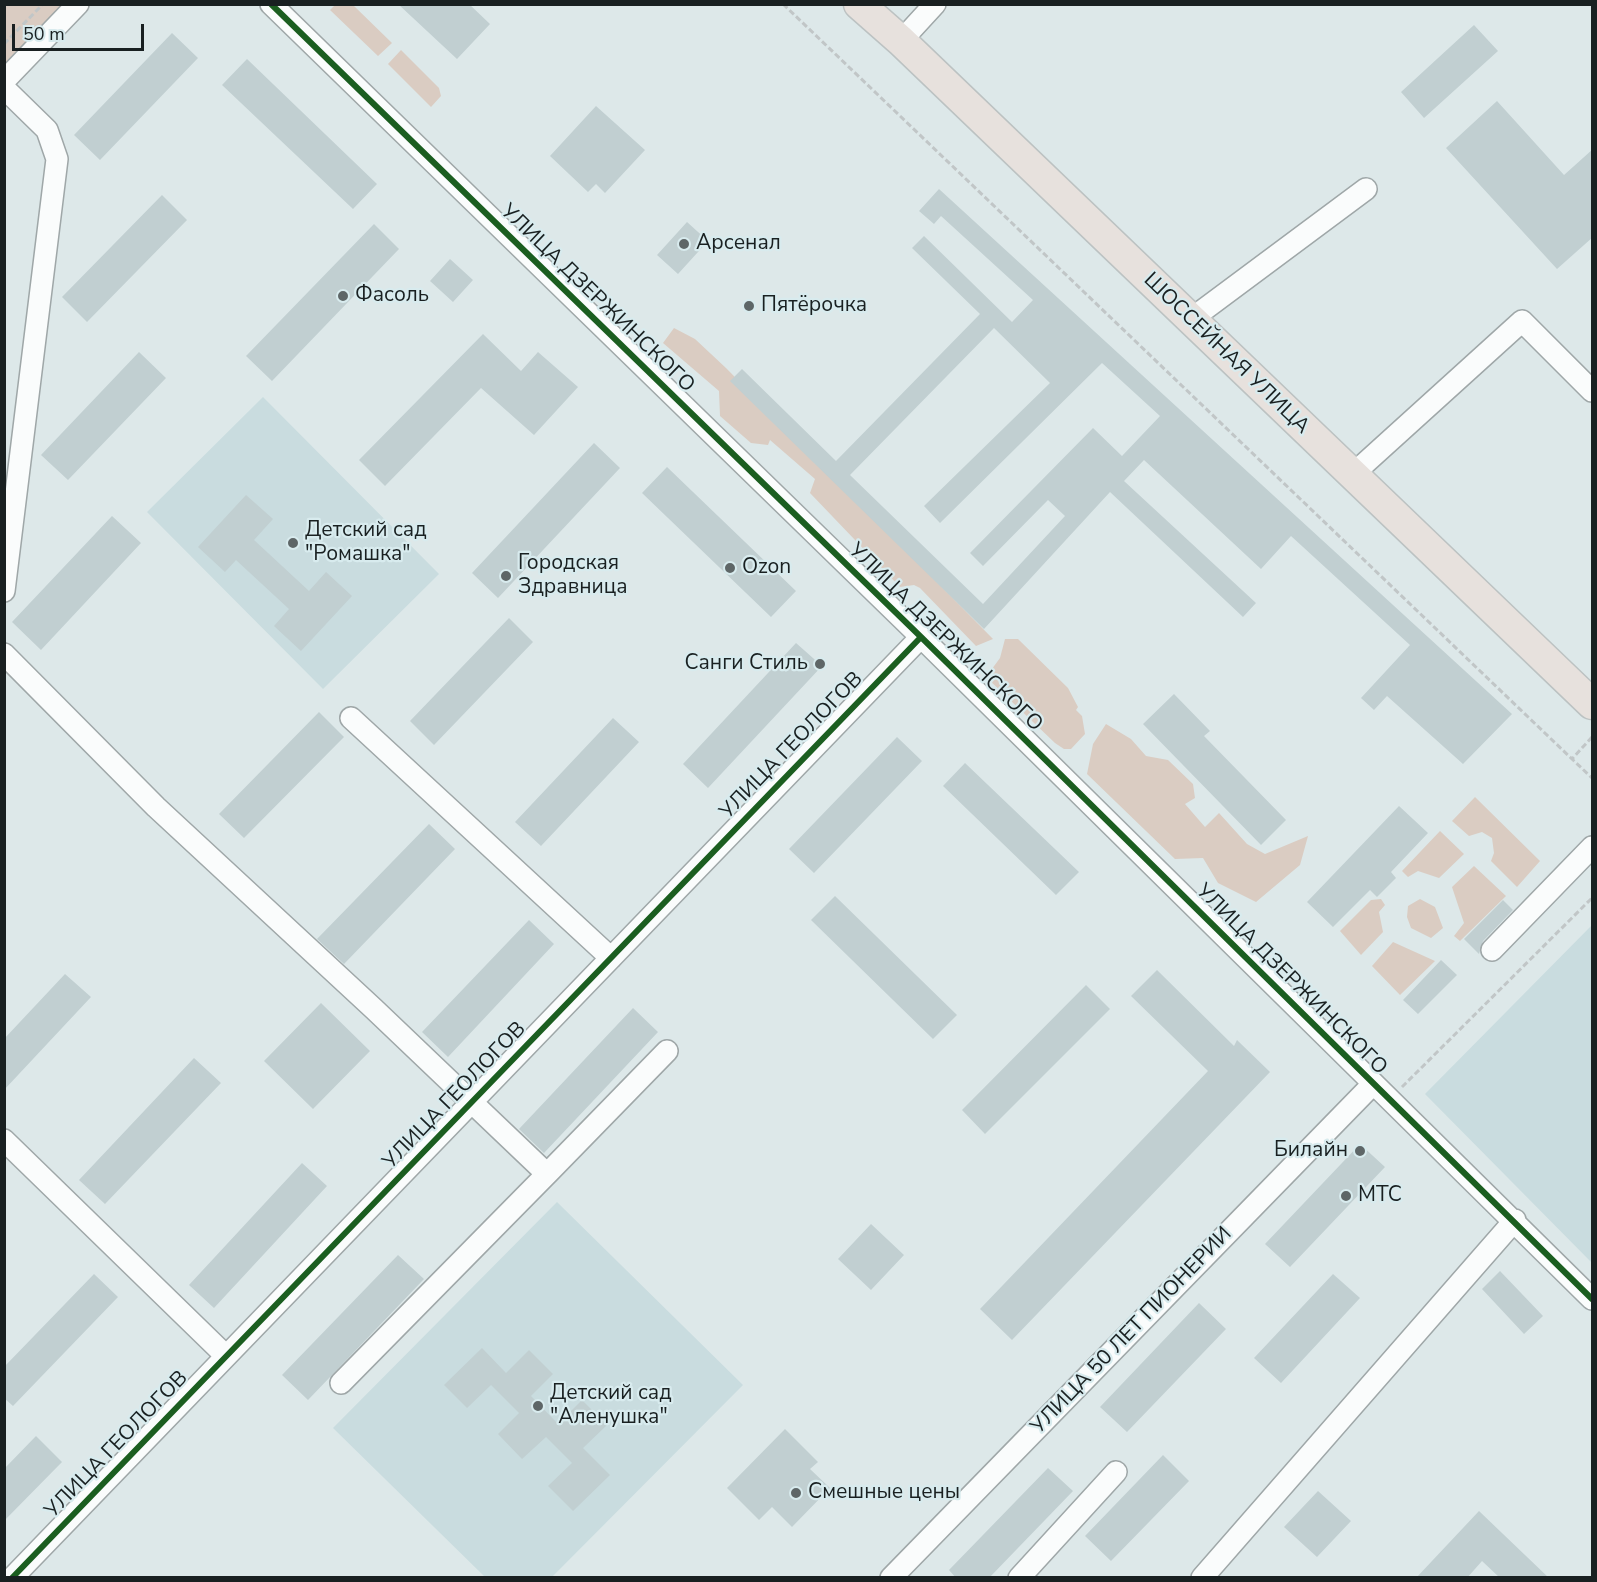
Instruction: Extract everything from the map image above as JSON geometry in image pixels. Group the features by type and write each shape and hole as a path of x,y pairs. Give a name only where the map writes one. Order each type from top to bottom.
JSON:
{"highway":[{"name":"ШОССЕЙНАЯ УЛИЦА","path":"859,4 901,41 1593,704"}],"street":[{"path":"4,81 78,4"},
{"name":"УЛИЦА ДЗЕРЖИНСКОГО","path":"271,4 921,637 1372,1084 1515,1220 1593,1299"},
{"path":"901,41 935,4"},
{"path":"4,88 47,130 57,159 4,591"},
{"path":"1190,320 1366,189"},
{"path":"1352,475 1522,321 1593,391"},
{"name":"УЛИЦА ГЕОЛОГОВ","path":"12,1578 921,637"},
{"path":"4,654 156,807 547,1174"},
{"path":"351,718 611,958"},
{"path":"1492,950 1593,847"},
{"path":"341,1383 667,1051"},
{"name":"УЛИЦА 50 ЛЕТ ПИОНЕРИИ","path":"891,1578 1372,1084"},
{"path":"4,1140 226,1356"},
{"path":"1202,1578 1515,1220"},
{"path":"1019,1578 1116,1472"}],"path":[{"path":"4,44 43,4"},
{"path":"783,4 1593,778"},
{"path":"1572,759 1593,737"},
{"path":"1389,1100 1593,897"}],"shaded area":[{"path":"5,5 64,5 5,66"},
{"path":"335,5 353,5 392,43 378,56 330,10"},
{"path":"401,50 439,88 441,96 431,107 388,64"},
{"path":"674,328 695,339 726,368 993,639 976,646 920,588 914,585 900,587 810,493 815,479 770,440 768,445 751,443 720,416 719,391 663,343"},
{"name":"Детский сад \"Ромашка\"","path":"263,397 439,574 323,689 147,512"},
{"path":"1005,639 1018,639 1068,688 1078,707 1076,710 1082,716 1085,734 1071,749 1064,749 1055,743 986,677 1000,658"},
{"path":"1106,724 1131,739 1146,756 1168,760 1193,784 1195,798 1185,804 1205,827 1219,813 1247,844 1265,854 1308,836 1300,865 1256,902 1218,883 1203,858 1175,859 1087,774 1093,744"},
{"path":"1475,797 1540,861 1517,887 1491,861 1494,853 1492,838 1482,832 1469,836 1452,821"},
{"path":"1440,831 1464,854 1439,878 1418,871 1408,877 1402,871"},
{"path":"1474,866 1506,896 1460,941 1454,936 1464,923 1452,887"},
{"path":"1381,899 1385,905 1379,912 1383,932 1361,955 1340,931 1371,900"},
{"path":"1420,899 1435,907 1443,928 1431,938 1411,928 1407,917 1408,906"},
{"path":"1592,925 1592,1263 1425,1094"},
{"path":"1393,942 1435,961 1400,995 1372,966"},
{"name":"Детский сад \"Аленушка\"","path":"557,1202 743,1385 552,1577 485,1577 333,1428"}],"building":[{"path":"398,4 469,4 490,24 457,59"},
{"path":"1474,25 1498,51 1424,118 1401,92"},
{"path":"172,33 198,58 100,160 74,135"},
{"path":"247,59 377,184 353,209 222,85"},
{"path":"1497,101 1564,175 1593,149 1593,237 1557,269 1446,148"},
{"path":"596,106 645,150 605,193 596,184 588,192 550,156"},
{"path":"939,189 1512,714 1463,764 1387,696 1374,710 1361,698 1410,645 1291,536 1261,569 1144,460 1124,481 1256,603 1243,617 1110,492 984,629 730,381 742,369 836,461 980,314 912,248 924,236 1012,322 1033,300 941,216 934,224 919,211","holes":["994,328 1050,383 924,506 940,523 1102,363 1160,416 1122,456 1093,428 970,553 983,566 1048,500 1065,516 983,604 850,475"]},
{"path":"162,195 187,220 87,322 62,297"},
{"path":"687,222 708,241 678,274 657,255"},
{"path":"374,224 399,249 272,381 246,356"},
{"path":"450,259 473,280 453,302 430,281"},
{"path":"483,334 521,371 538,352 578,387 534,435 481,388 385,486 359,460"},
{"path":"139,352 166,378 68,480 41,455"},
{"path":"594,443 620,468 498,598 472,573"},
{"path":"667,467 796,591 771,617 642,493"},
{"path":"246,495 273,519 254,540 309,591 326,572 352,596 301,651 274,626 289,609 236,560 225,572 198,547"},
{"path":"112,516 141,543 41,650 12,622"},
{"path":"509,618 533,642 434,745 410,721"},
{"path":"796,643 822,666 708,788 683,764"},
{"path":"1174,694 1210,731 1204,736 1286,820 1261,845 1143,724"},
{"path":"319,712 344,737 244,838 219,814"},
{"path":"613,718 639,742 541,846 515,822"},
{"path":"897,737 922,761 814,873 789,849"},
{"path":"965,763 1079,872 1056,895 943,786"},
{"path":"1399,806 1428,833 1391,872 1396,878 1377,897 1370,890 1333,927 1307,902"},
{"path":"429,824 455,849 344,964 317,939"},
{"path":"835,896 957,1015 933,1039 811,920"},
{"path":"1503,900 1513,910 1483,941 1479,954 1464,939"},
{"path":"529,920 554,944 448,1057 422,1032"},
{"path":"1441,960 1457,975 1418,1014 1403,1000"},
{"path":"1157,970 1234,1046 1237,1040 1270,1072 1012,1340 980,1309 1208,1071 1131,996"},
{"path":"65,974 91,997 4,1090 4,1039"},
{"path":"1086,985 1110,1009 985,1134 962,1110"},
{"path":"321,1003 370,1051 313,1109 264,1061"},
{"path":"633,1008 658,1032 544,1153 519,1129"},
{"path":"194,1058 221,1083 105,1204 79,1180"},
{"path":"1360,1144 1385,1167 1290,1267 1265,1244"},
{"path":"302,1163 327,1186 214,1308 189,1285"},
{"path":"871,1224 904,1255 871,1290 838,1259"},
{"path":"398,1255 424,1279 308,1400 282,1375"},
{"path":"1500,1271 1543,1316 1524,1334 1482,1289"},
{"path":"94,1274 118,1297 13,1406 4,1398 4,1367"},
{"path":"1333,1274 1360,1298 1281,1383 1254,1358"},
{"path":"1199,1303 1226,1329 1127,1432 1100,1407"},
{"path":"482,1348 506,1373 529,1350 553,1374 531,1396 558,1424 582,1400 607,1425 583,1448 610,1475 573,1511 548,1486 572,1463 546,1437 522,1459 498,1434 519,1413 491,1385 467,1408 444,1385"},
{"path":"785,1429 818,1462 810,1469 830,1488 792,1527 772,1507 759,1520 727,1488"},
{"path":"36,1436 62,1462 4,1521 4,1469"},
{"path":"1163,1455 1189,1481 1111,1561 1085,1536"},
{"path":"1048,1468 1073,1491 989,1578 956,1578 949,1570"},
{"path":"1318,1491 1351,1521 1317,1557 1284,1527"},
{"path":"1479,1511 1549,1578 1500,1578 1482,1561 1467,1578 1416,1578"}],"cycle path":[{"path":"271,4 921,637 1592,1299"},
{"path":"12,1578 921,637"}],"place":[{"name":"Арсенал","path":"684,244"},
{"name":"Фасоль","path":"343,296"},
{"name":"Пятёрочка","path":"749,306"},
{"name":"Детский сад \"Ромашка\"","path":"293,543"},
{"name":"Ozon","path":"730,568"},
{"name":"Городская Здравница","path":"506,576"},
{"name":"Санги Стиль","path":"820,664"},
{"name":"Билайн","path":"1360,1151"},
{"name":"МТС","path":"1346,1196"},
{"name":"Детский сад \"Аленушка\"","path":"538,1406"},
{"name":"Смешные цены","path":"796,1493"}]}
